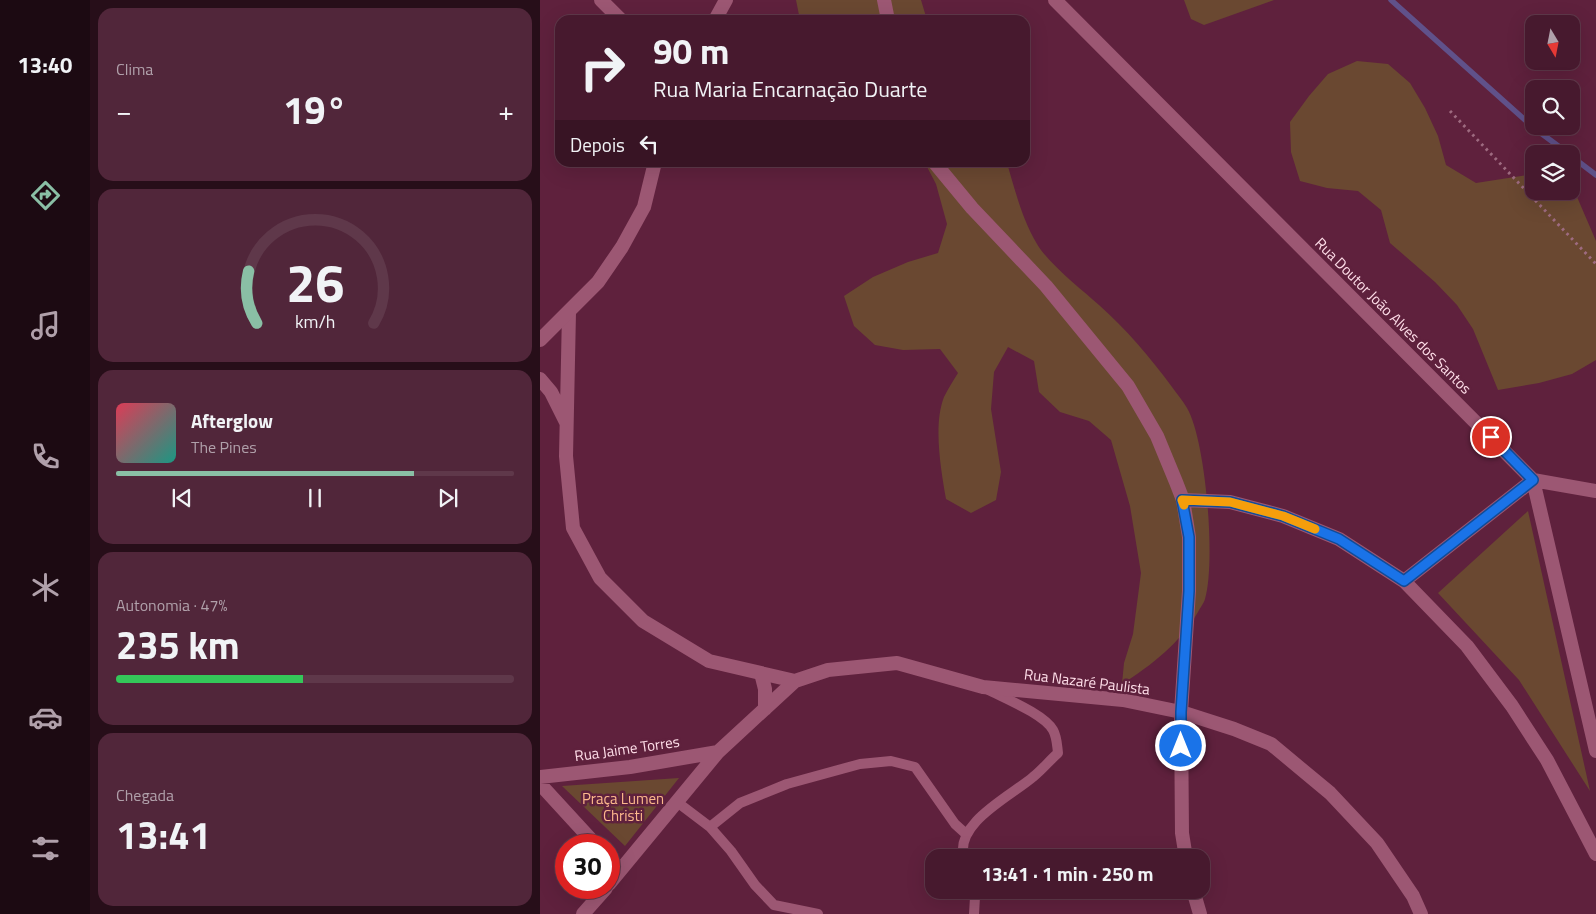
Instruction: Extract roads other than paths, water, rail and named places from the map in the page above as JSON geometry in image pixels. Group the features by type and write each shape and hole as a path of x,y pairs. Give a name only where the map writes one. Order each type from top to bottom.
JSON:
{"street":[{"path":"601,0 616,15"},
{"path":"718,15 726,0"},
{"path":"884,0 887,15"},
{"name":"Rua Doutor João Alves dos Santos","path":"1055,0 1533,480"},
{"path":"540,340 598,282 622,247 644,206 655,167"},
{"path":"938,167 972,208 1046,286 1128,386 1157,436 1182,500 1189,537 1189,591 1181,712 1182,833 1185,849"},
{"path":"570,312 566,456 573,528 600,578 643,621 709,661 796,681"},
{"path":"540,379 551,392 567,422"},
{"path":"1404,581 1533,480 1596,491"},
{"path":"1533,480 1596,751"},
{"path":"1182,500 1230,502 1283,516 1339,539 1404,581 1467,646 1512,706 1547,760 1596,854"},
{"name":"Rua Nazaré Paulista","path":"796,681 828,670 897,664 983,687 1123,700 1181,712 1234,729 1270,744 1330,793 1377,843 1413,896 1421,914"},
{"path":"761,673 765,689 765,709"},
{"path":"620,870 718,752 796,681"},
{"path":"1582,693 1596,697"},
{"name":"Rua Jaime Torres","path":"540,777 630,767 718,752"},
{"path":"540,784 586,834"},
{"path":"583,914 596,899"},
{"path":"1196,899 1200,914"}],"lane":[{"path":"962,849 966,834 983,815 1033,777 1058,753 1052,728 1031,711 983,687"},
{"path":"710,827 740,803 787,784 860,764 891,761 915,767 955,824 966,834"},
{"path":"677,802 710,827 773,910 818,914"},
{"path":"974,914 975,899"}],"waterway":[{"path":"1391,0 1534,128 1557,145"},
{"path":"1580,163 1596,175"}],"park label":[{"name":"Praça Lumen Christi","path":"623,808"}]}
